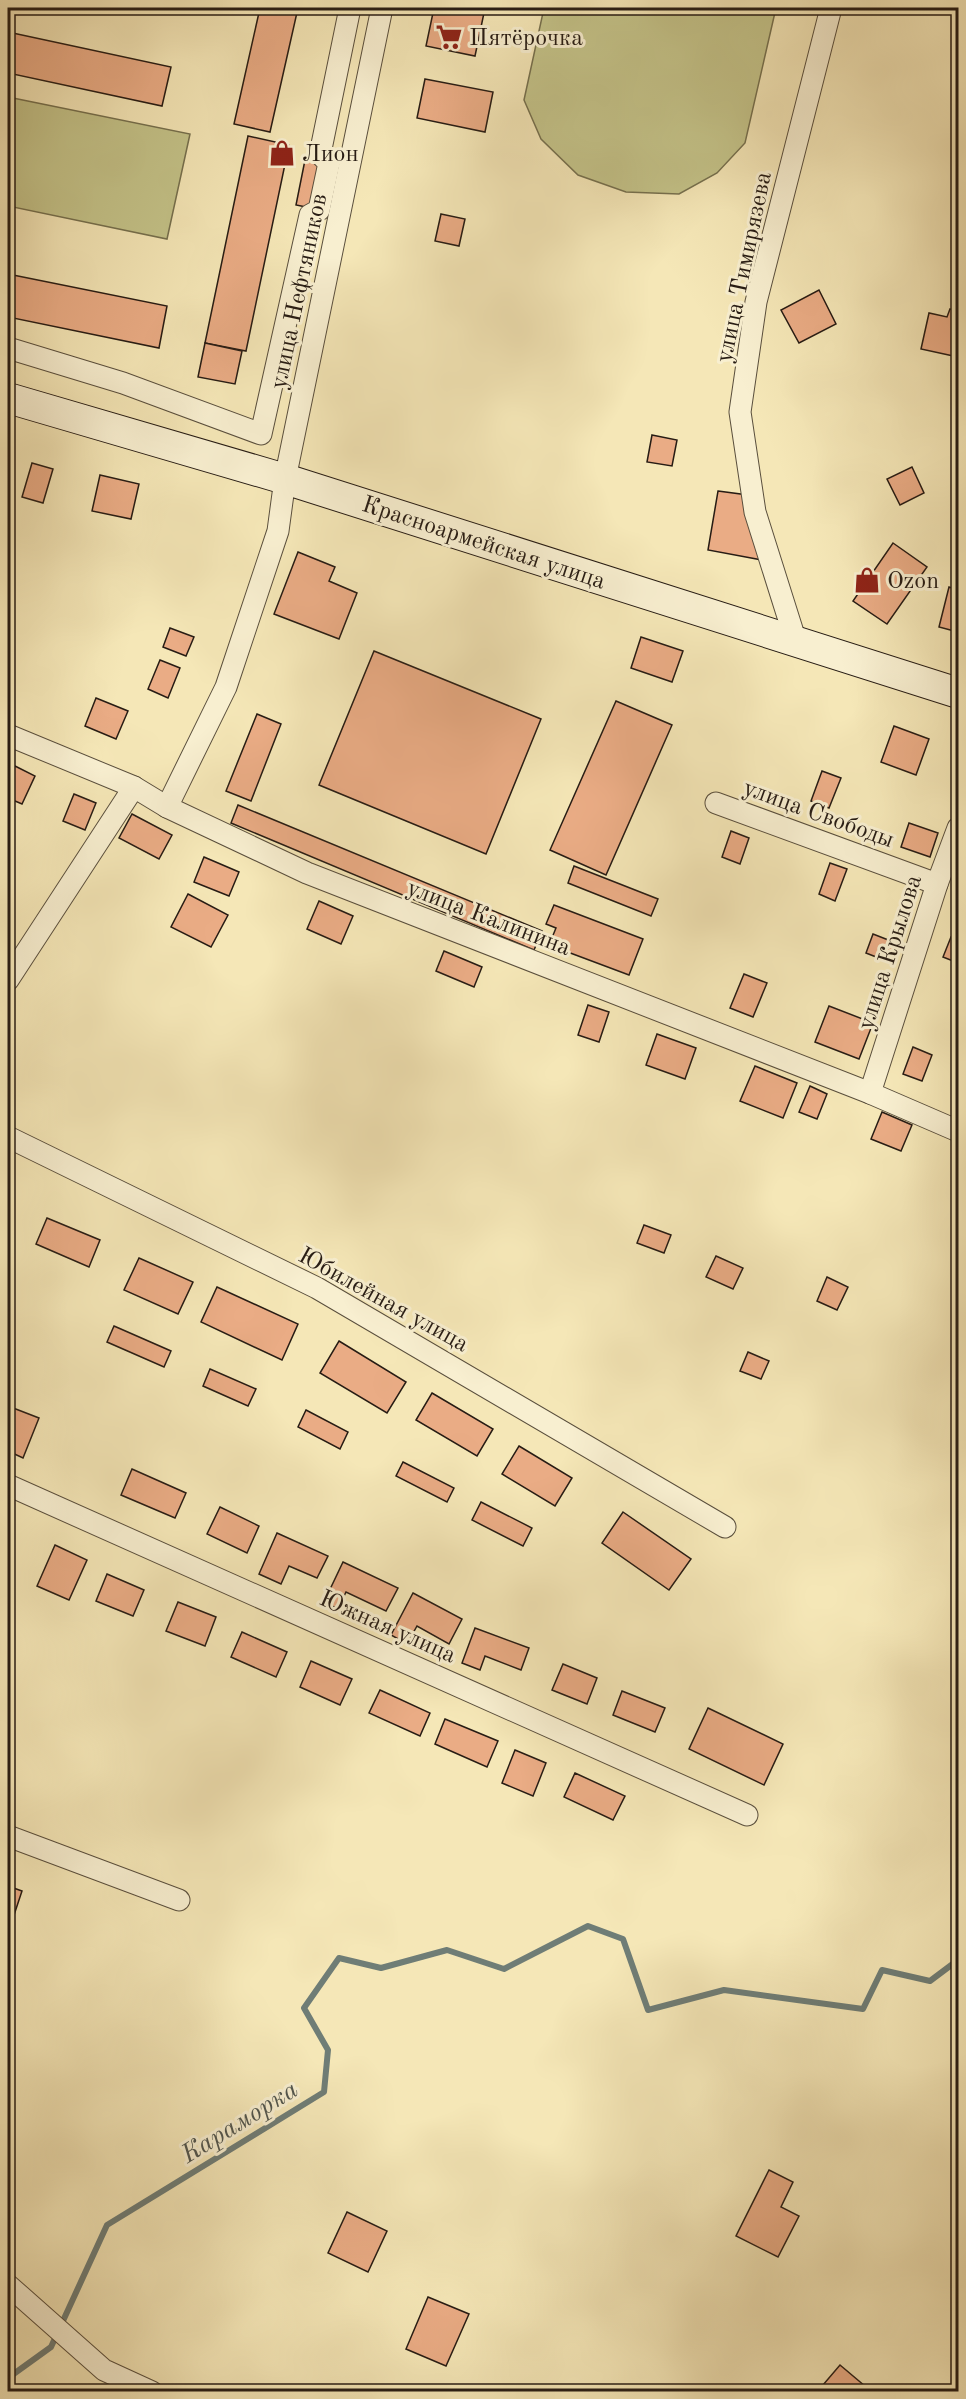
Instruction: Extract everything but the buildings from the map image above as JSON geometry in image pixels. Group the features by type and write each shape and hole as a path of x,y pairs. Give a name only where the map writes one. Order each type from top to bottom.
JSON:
{"street":[{"path":"8,348 123,383 261,434 310,215 319,210 329,163 320,154 350,8"},
{"name":"улица Нефтяников","path":"167,807 226,687 278,531 285,479 382,8"},
{"name":"улица Тимирязева","path":"796,642 754,512 740,412 756,302 831,8"},
{"name":"Красноармейская улица","path":"8,398 285,479 958,693"},
{"name":"улица Калинина","path":"8,735 134,788 167,807 307,873 870,1093 958,1131"},
{"path":"8,980 134,788"},
{"name":"улица Свободы","path":"716,803 937,884"},
{"name":"улица Крылова","path":"870,1093 937,884 958,828"},
{"name":"Юбилейная улица","path":"8,1137 317,1288 725,1527"},
{"name":"Южная улица","path":"8,1485 747,1815"},
{"path":"8,1836 179,1900"},
{"path":"12,2288 104,2370 152,2391"}],"shaded area":[{"path":"544,8 776,8 745,143 717,173 679,194 626,192 578,175 541,139 524,100"},
{"path":"8,97 190,134 167,239 8,206"}],"waterway":[{"name":"Караморка","path":"8,2378 51,2347 107,2225 324,2092 328,2050 304,2008 339,1958 381,1968 447,1950 504,1969 588,1926 623,1939 648,2010 724,1990 863,2009 882,1970 930,1981 958,1960"}],"place":[{"name":"Пятёрочка","path":"449,37"},
{"name":"Лион","path":"282,153"},
{"name":"Ozon","path":"867,580"}]}
